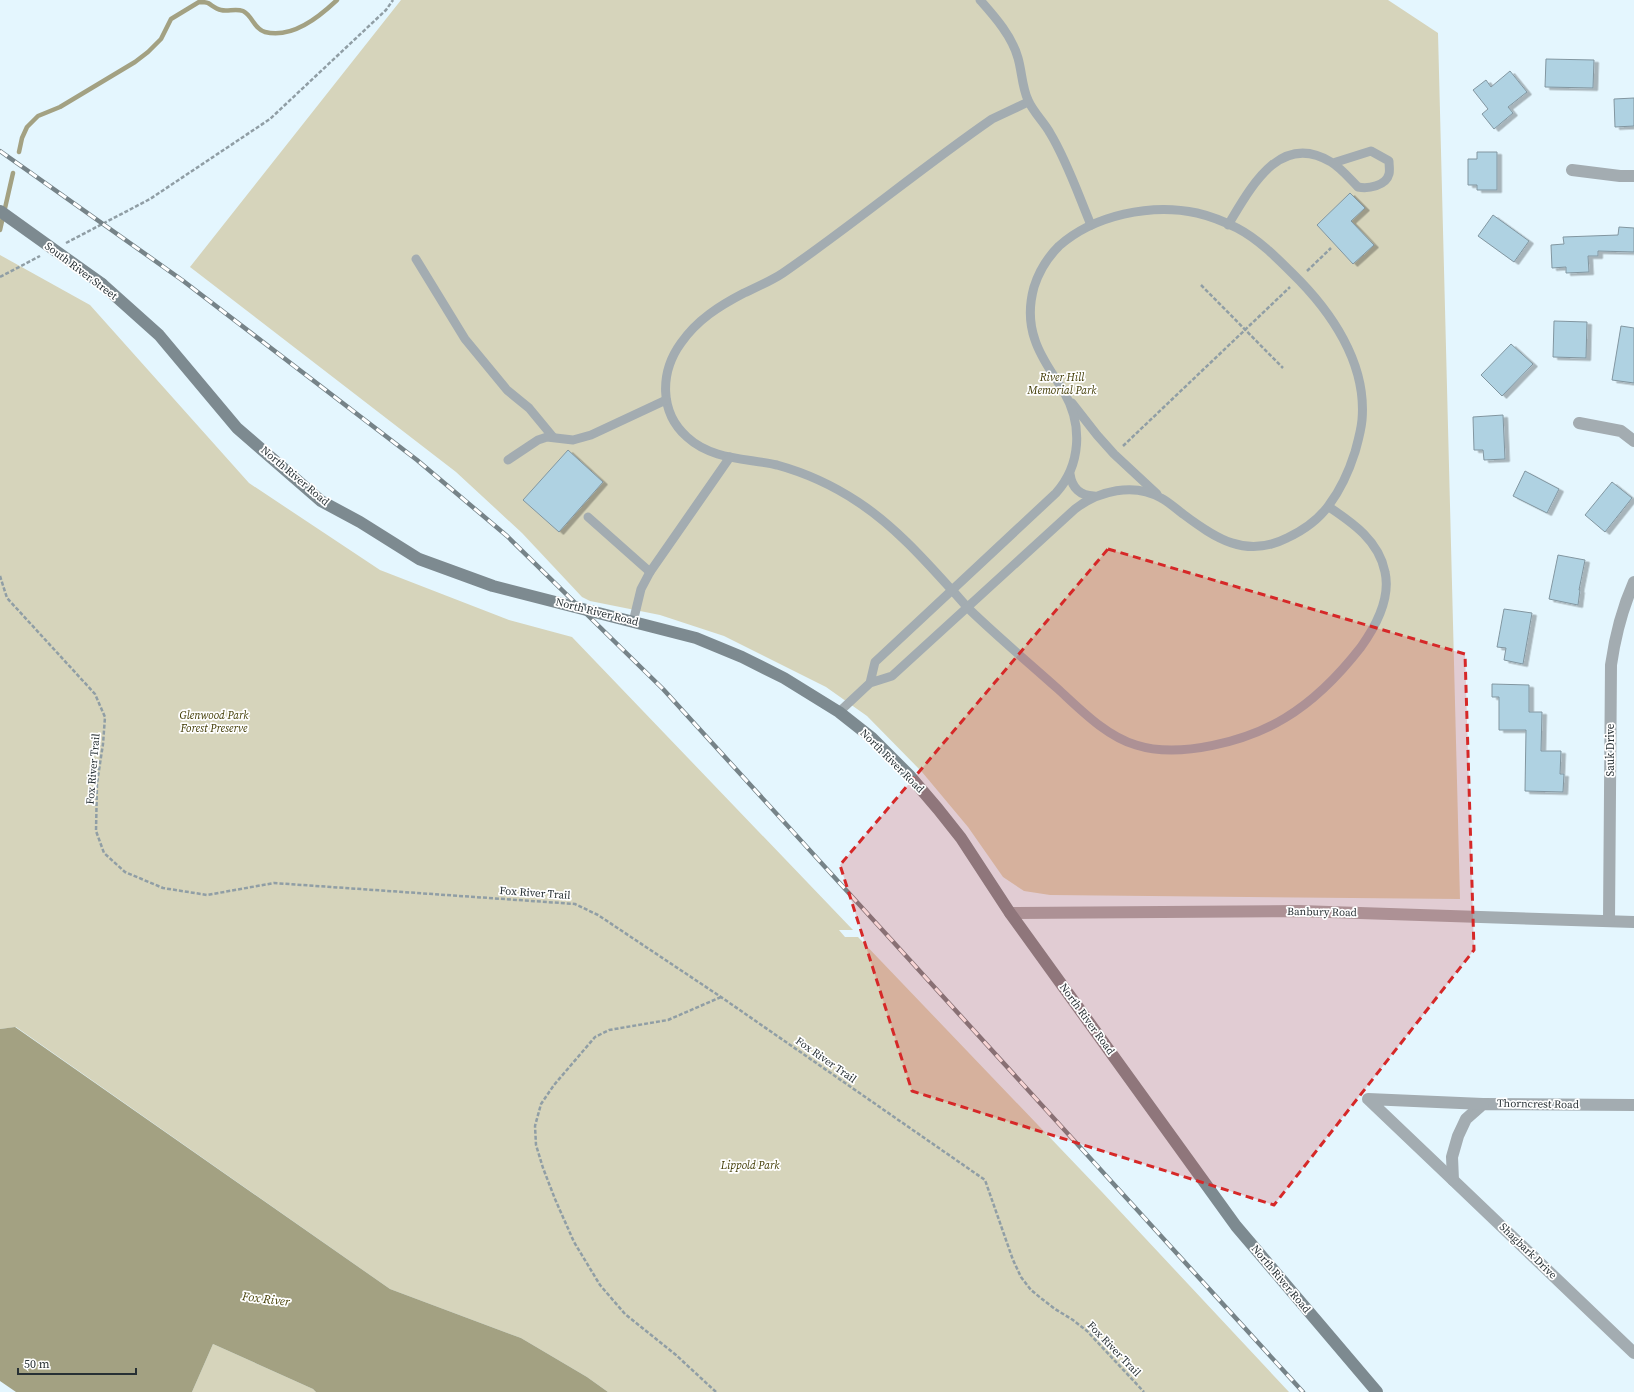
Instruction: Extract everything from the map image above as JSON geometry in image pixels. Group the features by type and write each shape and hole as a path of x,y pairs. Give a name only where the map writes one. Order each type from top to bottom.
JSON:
{"main road":[{"name":"South River Street","path":"0,211 102,284 159,335"},
{"name":"North River Road","path":"159,335 237,428 321,501 360,522 419,559 493,586 696,638 742,656 784,678 839,712 872,738 909,775 961,838 1010,913 1236,1226 1377,1392"}],"street":[{"path":"1572,170 1620,176 1634,176"},
{"path":"1579,423 1621,431 1634,441"},
{"name":"Sauk Drive","path":"1609,921 1611,665 1619,625 1634,582"},
{"name":"Banbury Road","path":"1010,913 1300,911 1634,922"},
{"name":"Shagbark Drive","path":"1483,1104 1368,1099 1634,1353"},
{"name":"Thorncrest Road","path":"1453,1180 1452,1156 1458,1136 1466,1119 1483,1104 1634,1105"}],"lane":[{"path":"980,0 995,17 1012,43 1018,57 1028,102 1050,132 1059,149 1091,225"},
{"path":"1028,102 998,115 974,131 779,276 740,295 706,316 693,327 674,353 665,379 666,400 672,418 679,430 698,446 712,453 775,465 808,476 833,487 857,501 901,537 967,607 1082,711 1120,738 1132,744 1146,748 1173,749 1200,747 1233,740 1261,730 1285,718 1308,702 1333,680 1353,657 1376,625 1385,597 1385,572 1381,560 1368,537 1346,518 1329,507"},
{"path":"1228,224 1242,201 1273,163 1294,153 1307,152 1317,154 1333,163 1358,187 1364,188 1376,186 1385,180 1389,174 1389,161 1372,151 1333,163"},
{"path":"1154,210 1196,212 1239,229 1261,245 1298,279 1328,313 1339,330 1354,365 1362,403 1361,425 1346,478 1329,507 1299,532 1268,545 1249,547 1216,538 1161,498 1114,454 1097,435 1066,394 1039,352 1034,339 1029,309 1037,276 1046,260 1068,239 1091,225 1118,215 1154,210"},
{"path":"416,259 465,339 507,390 529,408 553,437"},
{"path":"870,683 874,662 1064,484 1070,474 1077,451 1076,424 1066,394"},
{"path":"508,460 538,440 553,437 573,440 591,435 666,400"},
{"path":"633,622 641,590 650,572 730,457"},
{"path":"1070,474 1074,487 1080,493 1086,496 1096,496"},
{"path":"839,712 870,683 892,676 1083,502 1110,492 1139,490 1161,498"},
{"path":"588,517 650,572"}],"path":[{"path":"66,243 150,199 270,119 386,10 394,0"},
{"path":"1114,454 1331,248"},
{"path":"1,277 44,254"},
{"path":"1201,285 1283,368"},
{"name":"Fox River Trail","path":"0,576 6,598 95,694 105,717 103,744 97,783 96,831 104,853 125,872 163,888 207,895 274,883 575,904 598,915 721,997 985,1180 1013,1260 1021,1277 1031,1290 1087,1331 1144,1392"},
{"path":"716,1392 676,1355 625,1314 600,1285 574,1242 548,1181 536,1145 535,1126 541,1104 554,1085 595,1037 609,1030 668,1020 721,997"}],"highlighted area":[{"path":"1108,549 1465,654 1474,950 1274,1205 912,1091 840,865"}],"green space":[{"name":"River Hill Memorial Park","path":"401,0 1388,0 1438,33 1460,899 1050,895 1024,891 1003,877 968,827 922,772 867,716 826,687 724,636 660,615 590,601 582,597 522,533 456,472 190,267"},
{"path":"0,255 90,305 249,483 380,570 509,620 572,637 853,930 839,930 845,937 858,937 1102,1192 1289,1392 608,1392 587,1377 521,1338 390,1289 16,1027 0,1029"},
{"path":"213,1344 313,1389 316,1392 192,1392"}],"water":[{"name":"Fox River","path":"15,1027 390,1289 521,1338 587,1377 608,1392 316,1392 313,1389 213,1344 192,1392 16,1392 0,1381 0,1029"}],"building":[{"path":"1546,59 1594,60 1593,88 1545,87"},
{"path":"1510,71 1527,92 1508,107 1513,113 1494,129 1482,114 1488,109 1473,90 1486,80 1491,87"},
{"path":"1634,98 1634,126 1615,127 1614,99"},
{"path":"1477,152 1497,152 1497,190 1477,190 1477,185 1468,185 1468,159 1477,159"},
{"path":"1350,193 1365,208 1351,221 1374,245 1353,264 1317,225"},
{"path":"1493,215 1529,241 1514,262 1478,236"},
{"path":"1619,227 1634,228 1634,252 1598,251 1598,256 1588,256 1589,272 1566,273 1566,267 1552,268 1551,245 1564,244 1563,237 1618,235"},
{"path":"1554,321 1587,322 1586,358 1553,357"},
{"path":"1621,326 1634,328 1634,383 1612,380"},
{"path":"1511,344 1533,364 1502,396 1481,375"},
{"path":"1503,415 1505,459 1484,460 1483,450 1474,450 1473,417"},
{"path":"568,450 603,482 559,532 523,500"},
{"path":"1525,471 1559,489 1547,513 1513,496"},
{"path":"1612,482 1632,498 1605,532 1585,515"},
{"path":"1558,555 1585,560 1579,590 1578,605 1549,599"},
{"path":"1504,609 1532,613 1523,664 1504,660 1506,648 1497,647"},
{"path":"1492,684 1529,685 1529,712 1542,712 1541,751 1561,751 1560,774 1564,774 1563,792 1525,791 1526,730 1499,730 1499,697 1492,697"}],"waterway":[{"path":"19,152 22,138 27,127 38,116 60,107 135,62 161,39 171,19 199,2 207,3 221,10 243,11 258,28 265,32 275,33 285,32 304,25 322,13 337,0"},
{"path":"0,230 13,173"}],"railway":[{"path":"0,151 182,280 417,460 507,536 663,689 1303,1392"}],"park label":[{"name":"Glenwood Park Forest Preserve","path":"214,721"},
{"name":"Lippold Park","path":"750,1165"}]}
